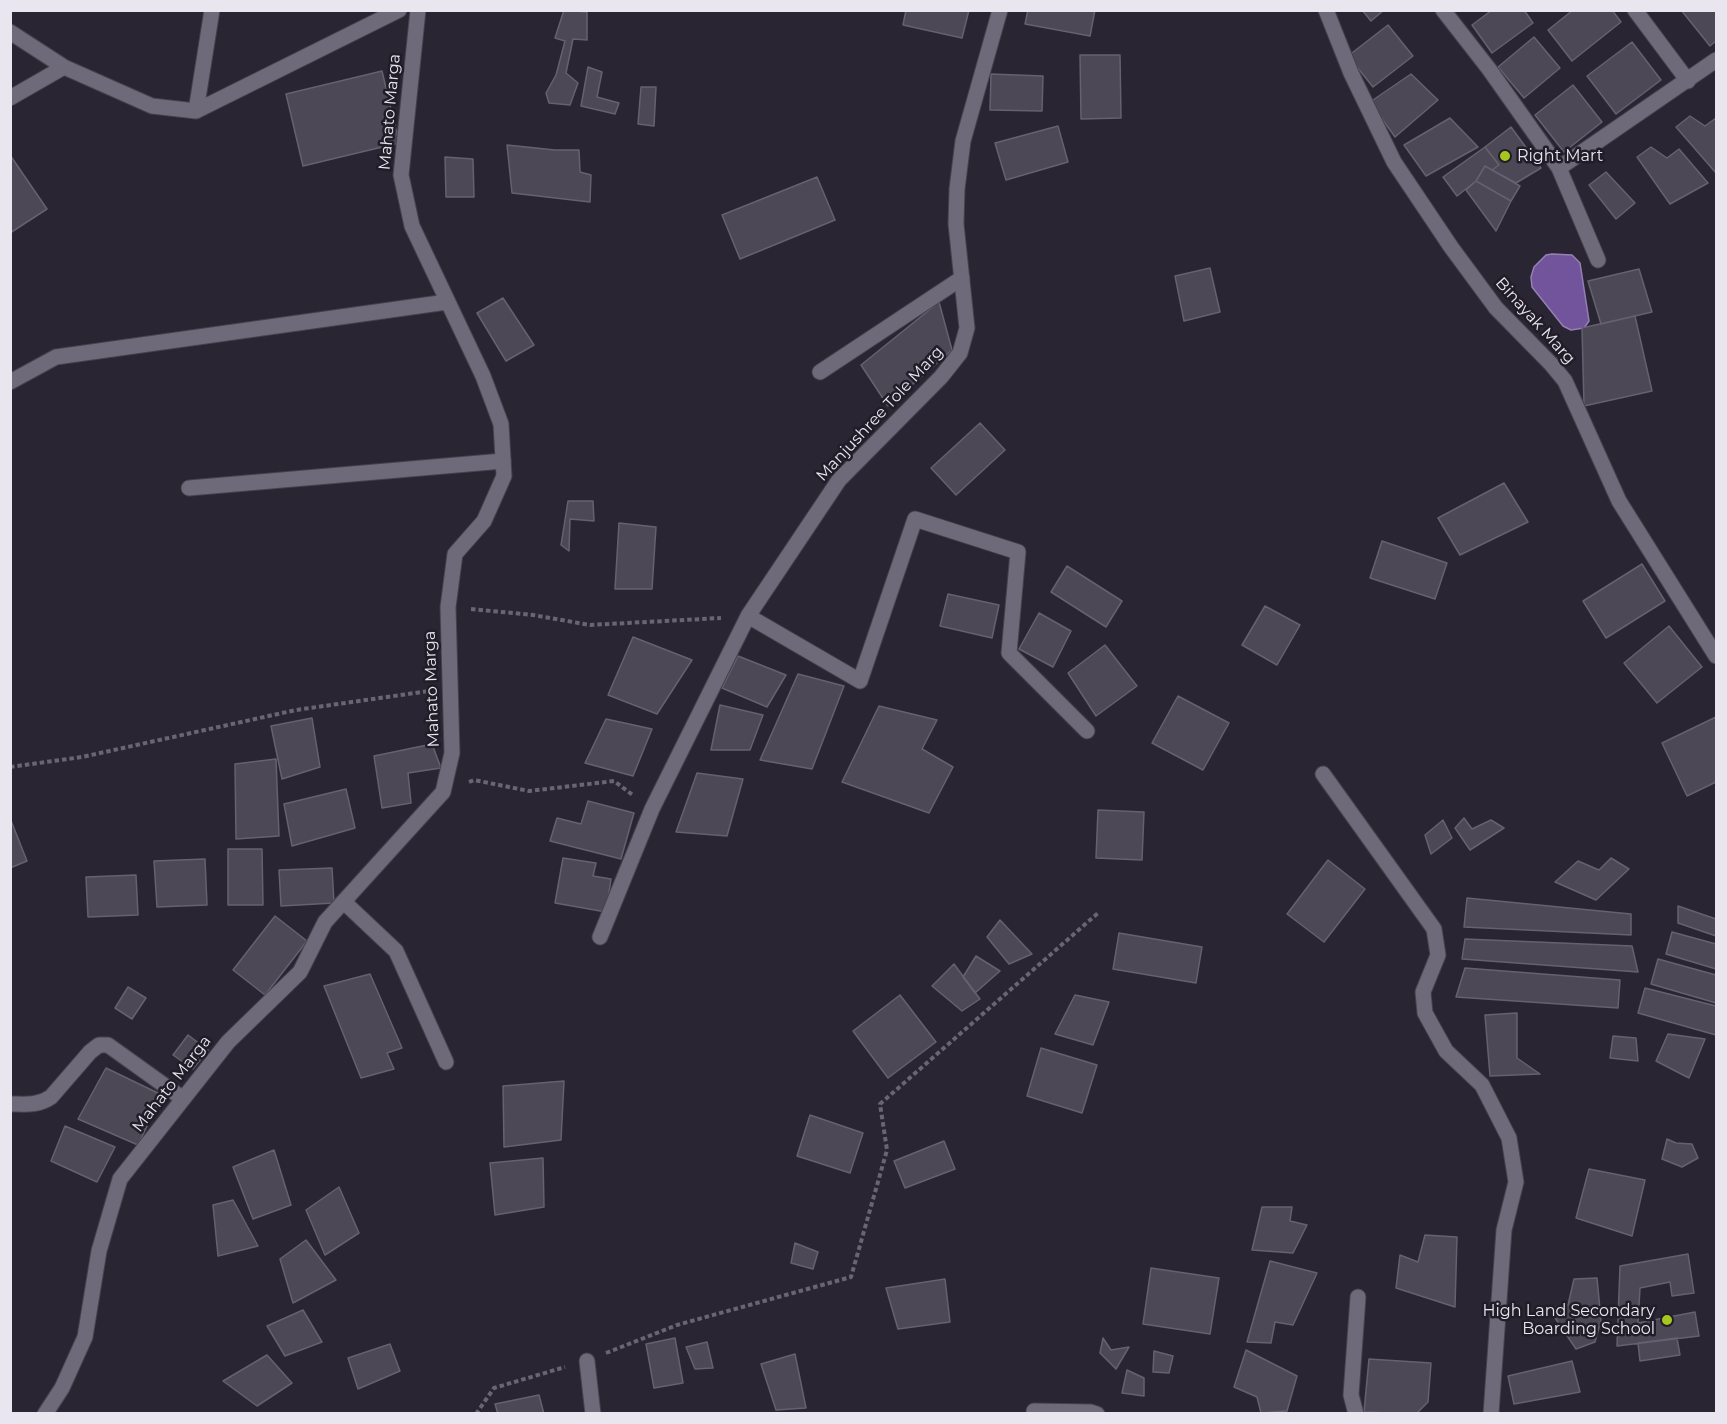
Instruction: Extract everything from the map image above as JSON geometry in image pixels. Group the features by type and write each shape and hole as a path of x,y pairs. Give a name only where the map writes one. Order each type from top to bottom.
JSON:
{"street":[{"path":"196,111 212,10"},
{"path":"10,32 64,67 152,106 196,111 399,10"},
{"name":"Mahato Marga","path":"45,1413 62,1388 85,1337 99,1251 120,1179 228,1042 300,972 325,922 443,792 452,753 448,607 455,554 484,521 504,476 501,424 483,376 412,226 401,175 418,10"},
{"name":"Manjushree Tole Marg","path":"600,937 652,809 748,616 839,480 941,377 960,353 967,328 956,224 957,189 963,141 1000,10"},
{"name":"Binayak Marg","path":"1326,10 1351,73 1394,162 1451,247 1496,308 1565,381 1619,501 1716,656"},
{"path":"1443,10 1489,69 1559,168 1598,260"},
{"path":"1635,10 1688,81"},
{"path":"1559,168 1716,60"},
{"path":"10,98 64,67"},
{"path":"820,372 962,278"},
{"path":"10,382 56,357 447,302"},
{"path":"189,488 503,461"},
{"path":"748,616 860,681 915,519 1018,552 1009,653 1087,731"},
{"path":"1323,774 1434,929 1438,955 1423,992 1425,1013 1446,1051 1482,1085 1509,1138 1516,1182 1504,1230 1491,1413"},
{"path":"344,902 396,951 447,1062"},
{"path":"10,1104 44,1102 99,1045 108,1045 182,1098"},
{"path":"1356,1413 1352,1395 1358,1297"},
{"path":"587,1361 593,1413"},
{"path":"1034,1411 1097,1413"}],"path":[{"path":"448,607 533,615 590,625 748,616"},
{"path":"10,767 82,758 296,710 450,688"},
{"path":"443,792 474,780 529,791 614,782 652,809"},
{"path":"476,1413 494,1388 587,1361 677,1326 851,1277 887,1150 880,1104 1098,913"}],"shaded area":[{"path":"1546,255 1572,255 1580,263 1589,321 1584,328 1571,330 1563,326 1532,287 1531,277 1534,267"}],"building":[{"path":"564,10 587,12 587,40 573,39 566,73 578,83 570,105 549,103 546,93 556,75 565,41 555,38"},
{"path":"906,10 969,10 962,38 903,25"},
{"path":"1028,10 1095,10 1090,36 1025,24"},
{"path":"1362,10 1384,10 1371,21"},
{"path":"1492,10 1524,10 1533,23 1492,53 1472,25"},
{"path":"1573,10 1612,10 1621,22 1572,61 1548,30"},
{"path":"1681,10 1716,10 1716,41 1710,46"},
{"path":"1388,25 1413,56 1373,87 1348,56"},
{"path":"1534,37 1560,68 1524,98 1498,67"},
{"path":"1632,42 1661,80 1616,114 1587,76"},
{"path":"1080,55 1120,55 1121,118 1081,119"},
{"path":"588,67 602,72 597,97 619,103 615,114 581,106"},
{"path":"382,71 399,143 303,166 286,94"},
{"path":"991,74 1043,76 1042,111 990,110"},
{"path":"1411,74 1438,100 1395,137 1370,102"},
{"path":"1573,85 1602,122 1564,152 1535,115"},
{"path":"641,87 656,87 654,126 638,124"},
{"path":"1690,116 1705,126 1716,118 1716,173 1676,127"},
{"path":"1450,118 1478,147 1426,176 1404,145"},
{"path":"1058,126 1068,162 1006,180 995,143"},
{"path":"1511,127 1541,168 1516,183 1492,170 1499,165 1485,147"},
{"path":"507,145 579,150 580,172 591,175 590,202 512,193"},
{"path":"1485,147 1499,165 1492,170 1485,166 1476,181 1457,196 1443,177"},
{"path":"1651,147 1667,158 1679,149 1708,183 1670,204 1637,157"},
{"path":"10,155 47,209 10,233"},
{"path":"445,157 473,159 474,197 446,197"},
{"path":"1485,166 1520,186 1511,201 1476,181"},
{"path":"1606,172 1635,203 1616,219 1589,185"},
{"path":"817,177 835,220 740,259 722,215"},
{"path":"1476,181 1511,201 1496,231 1466,190"},
{"path":"1210,268 1220,312 1184,321 1175,276"},
{"path":"1639,269 1652,312 1601,324 1588,281"},
{"path":"503,298 534,345 506,361 477,313"},
{"path":"939,302 952,350 888,406 861,365"},
{"path":"1635,316 1652,391 1584,406 1582,328"},
{"path":"980,423 1005,450 956,495 931,468"},
{"path":"1504,483 1528,522 1460,555 1438,518"},
{"path":"568,501 593,501 594,521 570,519 569,551 561,545"},
{"path":"619,523 656,527 652,589 615,589"},
{"path":"1382,541 1447,563 1435,599 1370,578"},
{"path":"1642,564 1665,601 1606,638 1583,601"},
{"path":"1067,566 1122,601 1106,627 1051,592"},
{"path":"948,594 999,605 992,638 940,626"},
{"path":"1265,606 1300,625 1277,665 1242,645"},
{"path":"1039,613 1071,631 1053,667 1019,649"},
{"path":"1669,626 1702,667 1657,703 1624,663"},
{"path":"633,637 692,660 657,714 608,695"},
{"path":"1105,645 1137,686 1096,716 1068,673"},
{"path":"738,656 786,675 767,707 722,688"},
{"path":"798,674 844,686 812,769 760,760"},
{"path":"1178,696 1229,723 1203,770 1152,743"},
{"path":"720,705 763,715 750,750 711,750"},
{"path":"879,706 937,720 922,749 953,767 929,813 842,782"},
{"path":"1716,717 1716,782 1687,796 1662,743"},
{"path":"312,718 320,767 282,779 271,726"},
{"path":"606,719 652,729 633,776 585,763"},
{"path":"432,744 441,768 408,773 411,803 382,808 374,756"},
{"path":"276,759 279,836 236,839 235,764"},
{"path":"697,773 743,779 727,836 676,832"},
{"path":"346,789 355,828 292,846 284,804"},
{"path":"588,801 634,813 621,859 550,841 557,818 581,824"},
{"path":"1098,810 1144,812 1142,860 1096,858"},
{"path":"10,818 27,861 10,868"},
{"path":"1464,818 1472,829 1491,820 1504,828 1470,850 1455,828"},
{"path":"1443,820 1452,838 1431,854 1425,835"},
{"path":"228,849 262,849 263,905 228,905"},
{"path":"563,858 596,863 593,876 611,879 606,912 555,903"},
{"path":"1611,858 1629,869 1596,900 1555,882 1578,861 1599,870"},
{"path":"205,859 207,905 157,907 154,861"},
{"path":"1328,860 1365,889 1324,942 1287,914"},
{"path":"332,868 334,903 281,906 279,870"},
{"path":"136,875 138,915 88,917 86,877"},
{"path":"1467,898 1631,914 1631,935 1464,927"},
{"path":"1678,906 1716,919 1716,936 1678,923"},
{"path":"275,916 307,941 265,995 233,970"},
{"path":"1000,920 1032,954 1009,964 987,937"},
{"path":"1672,932 1716,944 1716,969 1666,954"},
{"path":"1119,933 1202,947 1196,983 1113,969"},
{"path":"1465,939 1632,946 1638,972 1462,959"},
{"path":"976,956 1000,971 975,993 963,977"},
{"path":"1658,959 1716,975 1716,1003 1651,984"},
{"path":"954,964 980,999 962,1011 932,986"},
{"path":"1465,968 1620,980 1618,1008 1456,997"},
{"path":"370,974 402,1048 387,1053 394,1069 361,1078 324,986"},
{"path":"128,987 146,998 132,1019 115,1008"},
{"path":"1645,988 1716,1006 1716,1035 1638,1013"},
{"path":"900,995 936,1042 888,1078 853,1031"},
{"path":"1075,995 1109,1002 1093,1045 1055,1034"},
{"path":"1517,1013 1517,1058 1540,1074 1490,1076 1485,1015"},
{"path":"1668,1034 1705,1039 1689,1078 1656,1061"},
{"path":"188,1035 208,1050 193,1069 173,1055"},
{"path":"1613,1036 1636,1038 1638,1061 1610,1058"},
{"path":"1041,1048 1097,1065 1082,1113 1027,1096"},
{"path":"106,1068 162,1095 138,1145 78,1119"},
{"path":"564,1081 561,1140 504,1147 503,1086"},
{"path":"810,1115 863,1133 850,1173 797,1156"},
{"path":"65,1126 115,1147 97,1182 51,1161"},
{"path":"1667,1139 1676,1143 1692,1144 1698,1158 1682,1167 1662,1159"},
{"path":"944,1141 955,1169 905,1188 894,1161"},
{"path":"274,1150 291,1205 253,1219 233,1167"},
{"path":"543,1158 544,1207 495,1215 490,1163"},
{"path":"1589,1169 1645,1180 1632,1236 1576,1218"},
{"path":"339,1187 359,1233 325,1255 306,1210"},
{"path":"233,1200 258,1246 218,1256 213,1205"},
{"path":"1262,1207 1292,1207 1290,1221 1307,1225 1293,1253 1252,1250"},
{"path":"1425,1235 1457,1237 1455,1307 1396,1288 1400,1255 1418,1262"},
{"path":"306,1240 336,1280 293,1303 280,1259"},
{"path":"795,1243 818,1252 813,1269 791,1263"},
{"path":"1688,1254 1694,1293 1672,1296 1670,1282 1640,1288 1638,1323 1695,1312 1699,1336 1617,1346 1620,1266"},
{"path":"1270,1261 1317,1273 1293,1325 1275,1322 1271,1343 1247,1342"},
{"path":"1151,1268 1219,1278 1210,1334 1143,1324"},
{"path":"1597,1278 1601,1320 1595,1342 1576,1349 1553,1315 1555,1307 1568,1305 1574,1279"},
{"path":"945,1279 950,1322 898,1329 886,1288"},
{"path":"303,1310 322,1342 285,1356 267,1326"},
{"path":"675,1338 683,1383 654,1388 646,1344"},
{"path":"1103,1338 1111,1350 1129,1347 1116,1369 1100,1353"},
{"path":"1677,1338 1680,1355 1640,1361 1638,1343"},
{"path":"707,1342 713,1368 695,1369 686,1347"},
{"path":"390,1344 400,1371 358,1389 348,1358"},
{"path":"1246,1350 1297,1376 1287,1411 1261,1413 1257,1397 1234,1387"},
{"path":"1154,1351 1173,1356 1169,1373 1153,1372"},
{"path":"795,1354 806,1408 776,1410 761,1364"},
{"path":"267,1355 292,1383 257,1406 223,1381"},
{"path":"1369,1359 1431,1363 1428,1402 1416,1414 1364,1412"},
{"path":"1572,1361 1580,1392 1514,1404 1508,1376"},
{"path":"1127,1370 1144,1378 1144,1396 1122,1393"},
{"path":"539,1395 544,1414 498,1414 495,1404"}],"place":[{"name":"Right Mart","path":"1505,156"},
{"name":"High Land Secondary Boarding School","path":"1667,1320"}]}
